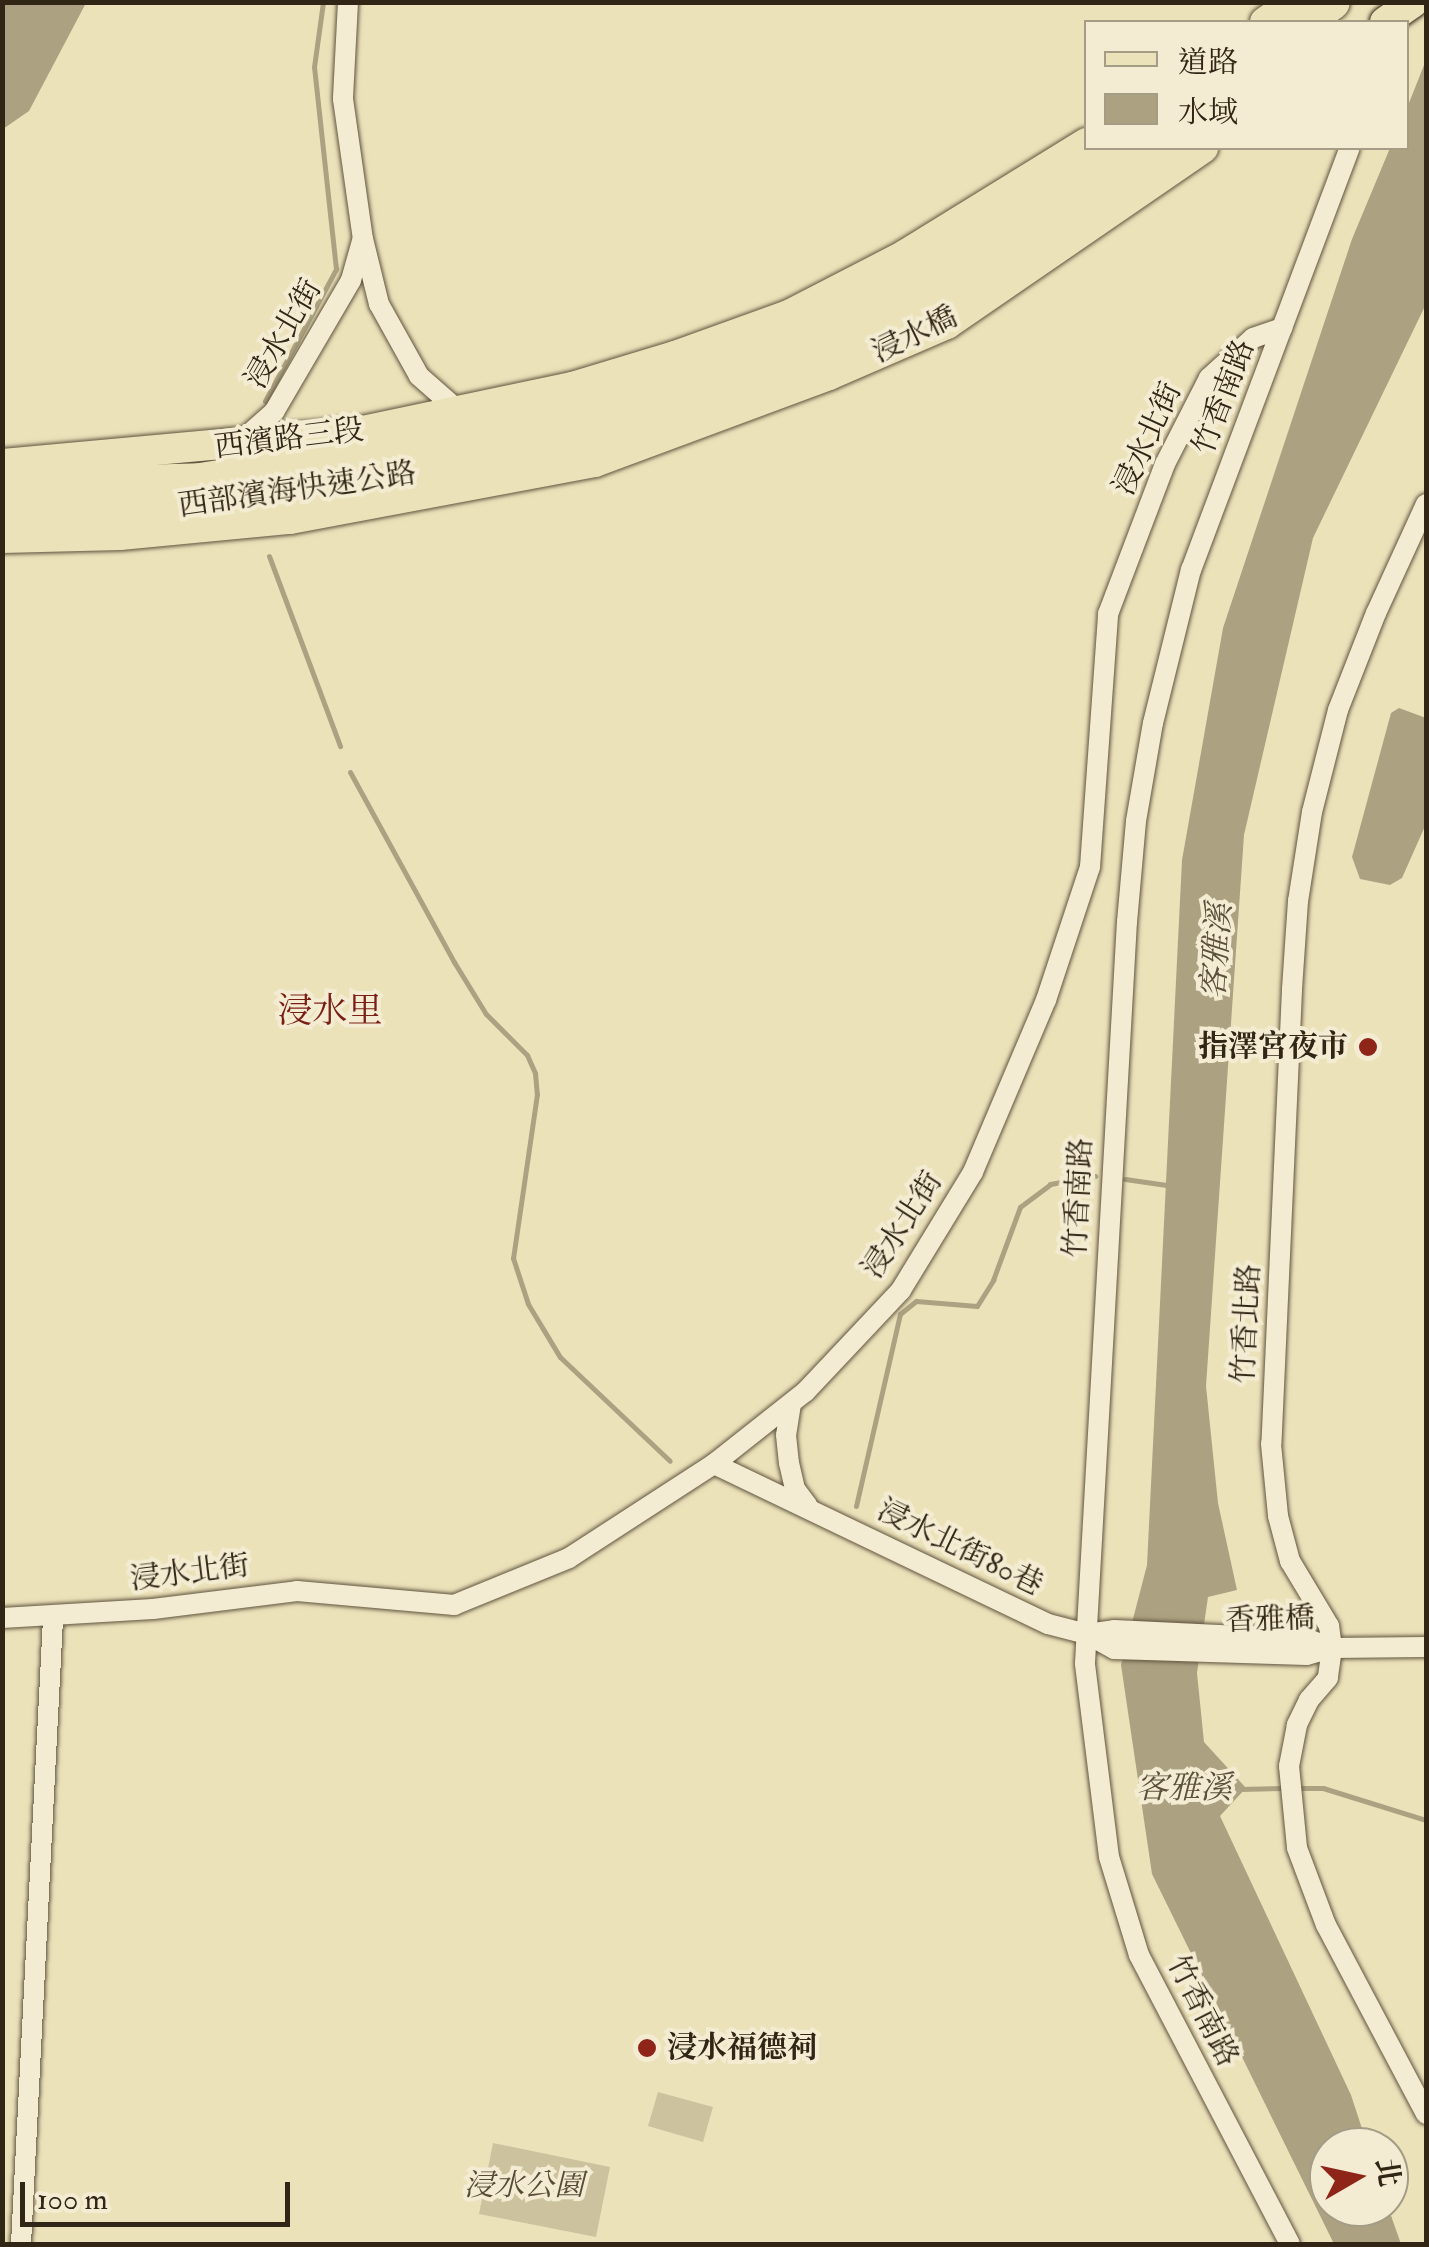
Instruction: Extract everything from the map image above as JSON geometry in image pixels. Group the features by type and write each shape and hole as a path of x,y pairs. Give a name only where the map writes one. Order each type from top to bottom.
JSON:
{"highway":[{"path":"1306,20 1332,2"},
{"path":"1368,20 1394,2"},
{"name":"浸水橋","path":"584,424 922,274 1062,191 1121,150"},
{"name":"浸水橋","path":"584,424 705,394 934,298 1171,150"},
{"name":"西部濱海快速公路","path":"2,486 200,480 584,424"},
{"name":"西部濱海快速公路","path":"2,512 209,506 407,478 584,424"}],"main road":[{"path":"1268,20 1294,2"},
{"path":"1387,20 1414,2"},
{"path":"2,538 120,535 290,519 584,424 905,255 1084,144"},
{"name":"浸水橋","path":"584,424 829,375 946,324 1200,150"},
{"name":"西濱路三段","path":"2,464 236,446 363,431 459,411 584,424"}],"street":[{"name":"浸水北街","path":"348,2 344,99 363,239 379,304 419,376 459,411"},
{"name":"竹香南路","path":"1290,2244 1140,1954 1110,1857 1085,1662 1113,1123 1136,821 1153,724 1191,570 1349,150"},
{"name":"浸水北街","path":"236,446 274,412 350,280 363,239"},
{"name":"浸水北街","path":"2,1618 54,1618 297,1591 454,1605 570,1558 714,1464 791,1404 901,1290 973,1172 1046,1000 1090,867 1108,614 1165,464 1209,378 1253,338 1282,328"},
{"name":"竹香北路","path":"1332,1648 1329,1626 1290,1561 1278,1516 1272,1444 1298,901 1312,812 1338,710 1376,613 1426,504"},
{"path":"791,1404 786,1435 789,1463 795,1488 809,1508"},
{"name":"浸水北街80巷","path":"714,1464 1048,1624 1086,1634"},
{"path":"21,2244 54,1618"},
{"name":"香雅橋","path":"1086,1634 1114,1640 1332,1648"},
{"path":"1426,1647 1332,1648 1328,1678 1308,1700 1297,1725 1289,1766 1291,1810 1314,1900 1426,2114"}],"green space":[{"path":"658,2092 713,2107 703,2142 648,2126"},
{"name":"浸水公園","path":"493,2143 610,2167 596,2237 479,2214"}],"water":[{"path":"3,2 86,3 29,111 3,129"},
{"name":"客雅溪","path":"1426,60 1426,304 1313,538 1244,835 1206,1386 1218,1503 1237,1590 1208,1597 1197,1673 1204,1742 1246,1788 1220,1816 1351,2095 1361,2127 1309,2127 1309,2193 1152,1874 1121,1665 1147,1565 1182,860 1223,628 1352,239 1389,150 1409,150 1409,103"},
{"path":"1399,708 1426,718 1426,824 1402,878 1390,885 1360,879 1352,857 1391,713"},
{"name":"客雅溪","path":"1326,2227 1395,2227 1401,2244 1334,2244"}],"waterway":[{"path":"265,401 336,269 314,67 323,2"},
{"path":"269,556 340,746"},
{"path":"350,772 454,962 486,1014 527,1055 535,1073 537,1094 513,1258 528,1304 560,1357 670,1461"},
{"path":"856,1506 900,1314 916,1301 977,1306 993,1280 1020,1207 1050,1184 1095,1176"},
{"path":"1125,1179 1167,1185"},
{"path":"1239,1789 1283,1788"},
{"path":"1294,1788 1323,1788 1426,1820"}],"place":[{"name":"指澤宮夜市","path":"1368,1047"},
{"name":"浸水福德祠","path":"647,2048"}],"district":[{"name":"浸水里","path":"330,1011"}]}
